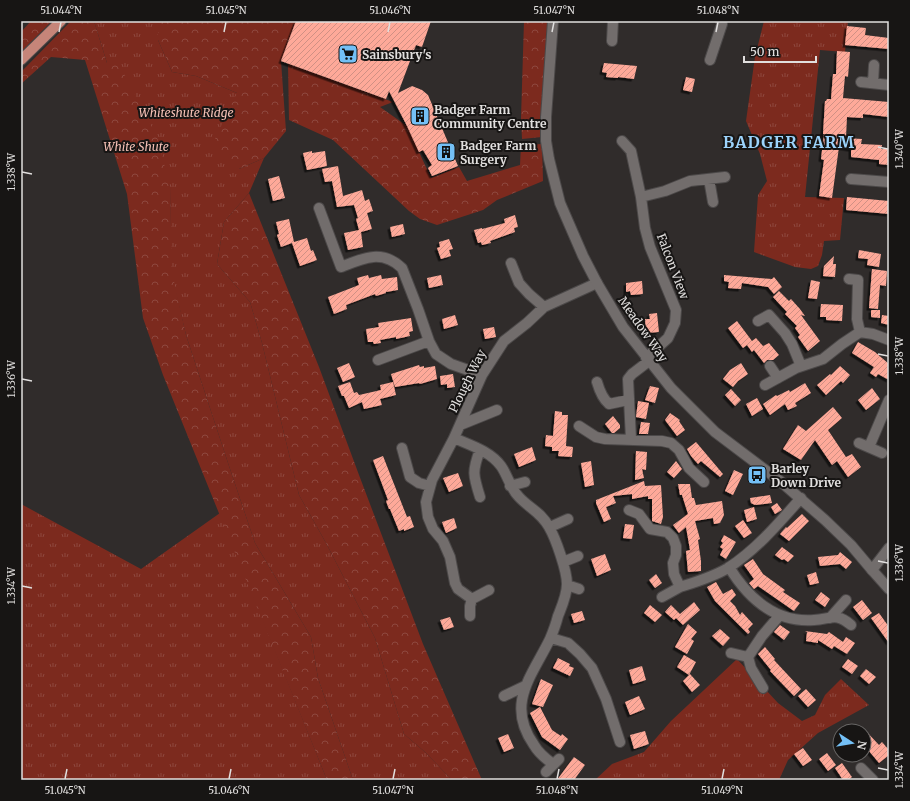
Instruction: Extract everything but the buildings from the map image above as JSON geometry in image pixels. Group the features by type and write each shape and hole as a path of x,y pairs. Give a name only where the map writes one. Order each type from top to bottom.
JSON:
{"main road":[{"path":"21,60 61,21"}],"street":[{"name":"Meadow Way","path":"553,21 546,117 546,141 558,197 583,256 597,283 623,326 647,360 670,388 715,432 801,498 851,545 889,589"},
{"path":"612,41 613,21"},
{"path":"710,60 722,24 721,21"},
{"path":"873,83 874,64"},
{"path":"860,82 889,85"},
{"name":"Falcon View","path":"622,141 631,151 650,247 676,310 675,323 668,338 628,379 630,439"},
{"path":"641,197 665,192 690,181 725,177"},
{"path":"709,179 713,202"},
{"path":"851,179 889,182"},
{"path":"319,208 343,272 365,258 379,256 389,259 398,265 402,268 429,341 436,354 451,364 482,375"},
{"path":"511,263 519,283 544,307"},
{"path":"849,279 858,280 857,319 860,332"},
{"name":"Plough Way","path":"472,599 458,589 455,583 450,558 443,541 433,529 428,518 426,502 432,480 454,438 482,375 504,341 544,307 597,283"},
{"path":"758,322 768,315 785,333 792,344 801,366"},
{"path":"765,385 801,366 815,363 823,359 860,332 873,334 889,340"},
{"path":"378,360 429,341"},
{"path":"770,366 778,378"},
{"path":"597,382 606,402 609,404 628,400"},
{"path":"869,448 889,400"},
{"name":"Plough Way","path":"460,425 497,410"},
{"path":"579,426 596,437 605,439 662,440 671,443 679,450 689,468 704,482"},
{"path":"454,438 492,457 501,466 510,486 519,498 534,508 550,527 562,562 566,569 568,585 563,603 551,638 525,686 521,703 522,720 534,746 553,765"},
{"path":"859,442 882,453"},
{"path":"402,448 410,477 419,483 430,486"},
{"path":"480,450 474,466 474,479 480,497"},
{"path":"510,486 525,482"},
{"path":"662,597 729,567 770,533 801,498"},
{"path":"629,510 639,514 650,529 667,532 673,538 676,546 676,555 673,563 674,574 680,588"},
{"path":"550,527 568,520"},
{"path":"872,570 889,548"},
{"path":"562,562 578,556"},
{"path":"729,567 737,580 753,599 780,615 797,620 830,618 844,619 851,625"},
{"path":"568,585 579,589"},
{"path":"470,616 472,599 489,590"},
{"path":"830,618 846,600"},
{"path":"763,688 751,668 748,657 758,641 780,615"},
{"path":"551,638 568,643 592,668 606,699 620,742"},
{"path":"731,653 748,657"},
{"path":"504,696 525,686"},
{"path":"862,768 873,780"}],"green space":[{"path":"31,21 52,21 21,52 21,32"},
{"name":"White Shute","path":"71,21 94,21 107,63 118,62 157,137 170,186 172,272 186,335 255,543 311,637 318,678 353,780 327,780 163,375 143,318 127,194 85,60 51,57 21,84 21,72"},
{"name":"Whiteshute Ridge","path":"94,21 158,21 158,40 172,72 196,76 237,93 239,169 264,158 249,193 224,222 217,264 250,302 262,343 299,495 326,543 375,638 404,734 425,752 452,780 353,780 318,678 311,637 255,543 186,335 171,272 170,186 107,63"},
{"path":"158,21 296,21 281,61 286,131 264,158 239,169 225,160 214,141 237,93 196,76 172,72 158,40"},
{"path":"524,21 549,21 542,137 522,139 521,118"},
{"path":"764,21 848,21 845,52 820,50 805,197 844,198 840,240 824,241 822,255 818,266 811,269 795,267 754,252 758,195 767,181 760,154 746,121 755,57"},
{"path":"288,64 393,102 380,107 407,126 431,178 459,167 467,181 520,165 521,145 542,144 543,181 497,200 483,210 437,225 420,219 409,211 333,140 289,120"},
{"path":"249,193 319,367 423,644 482,780 452,780 425,752 404,734 375,638 326,543 299,495 262,343 250,302 217,264 224,222"},
{"path":"21,504 141,569 220,513 327,780 21,780"},
{"path":"737,659 778,703 802,721 815,715 825,695 841,679 869,705 836,723 832,723 832,725 818,733 788,760 779,780 698,780 668,778 666,780 595,780 612,764 644,752 671,721"}],"place":[{"name":"Sainsbury's","path":"348,54"},
{"name":"Badger Farm Community Centre","path":"420,116"},
{"name":"Badger Farm Surgery","path":"446,152"},
{"name":"Barley Down Drive","path":"757,475"}],"district":[{"name":"BADGER FARM","path":"789,142"}]}
